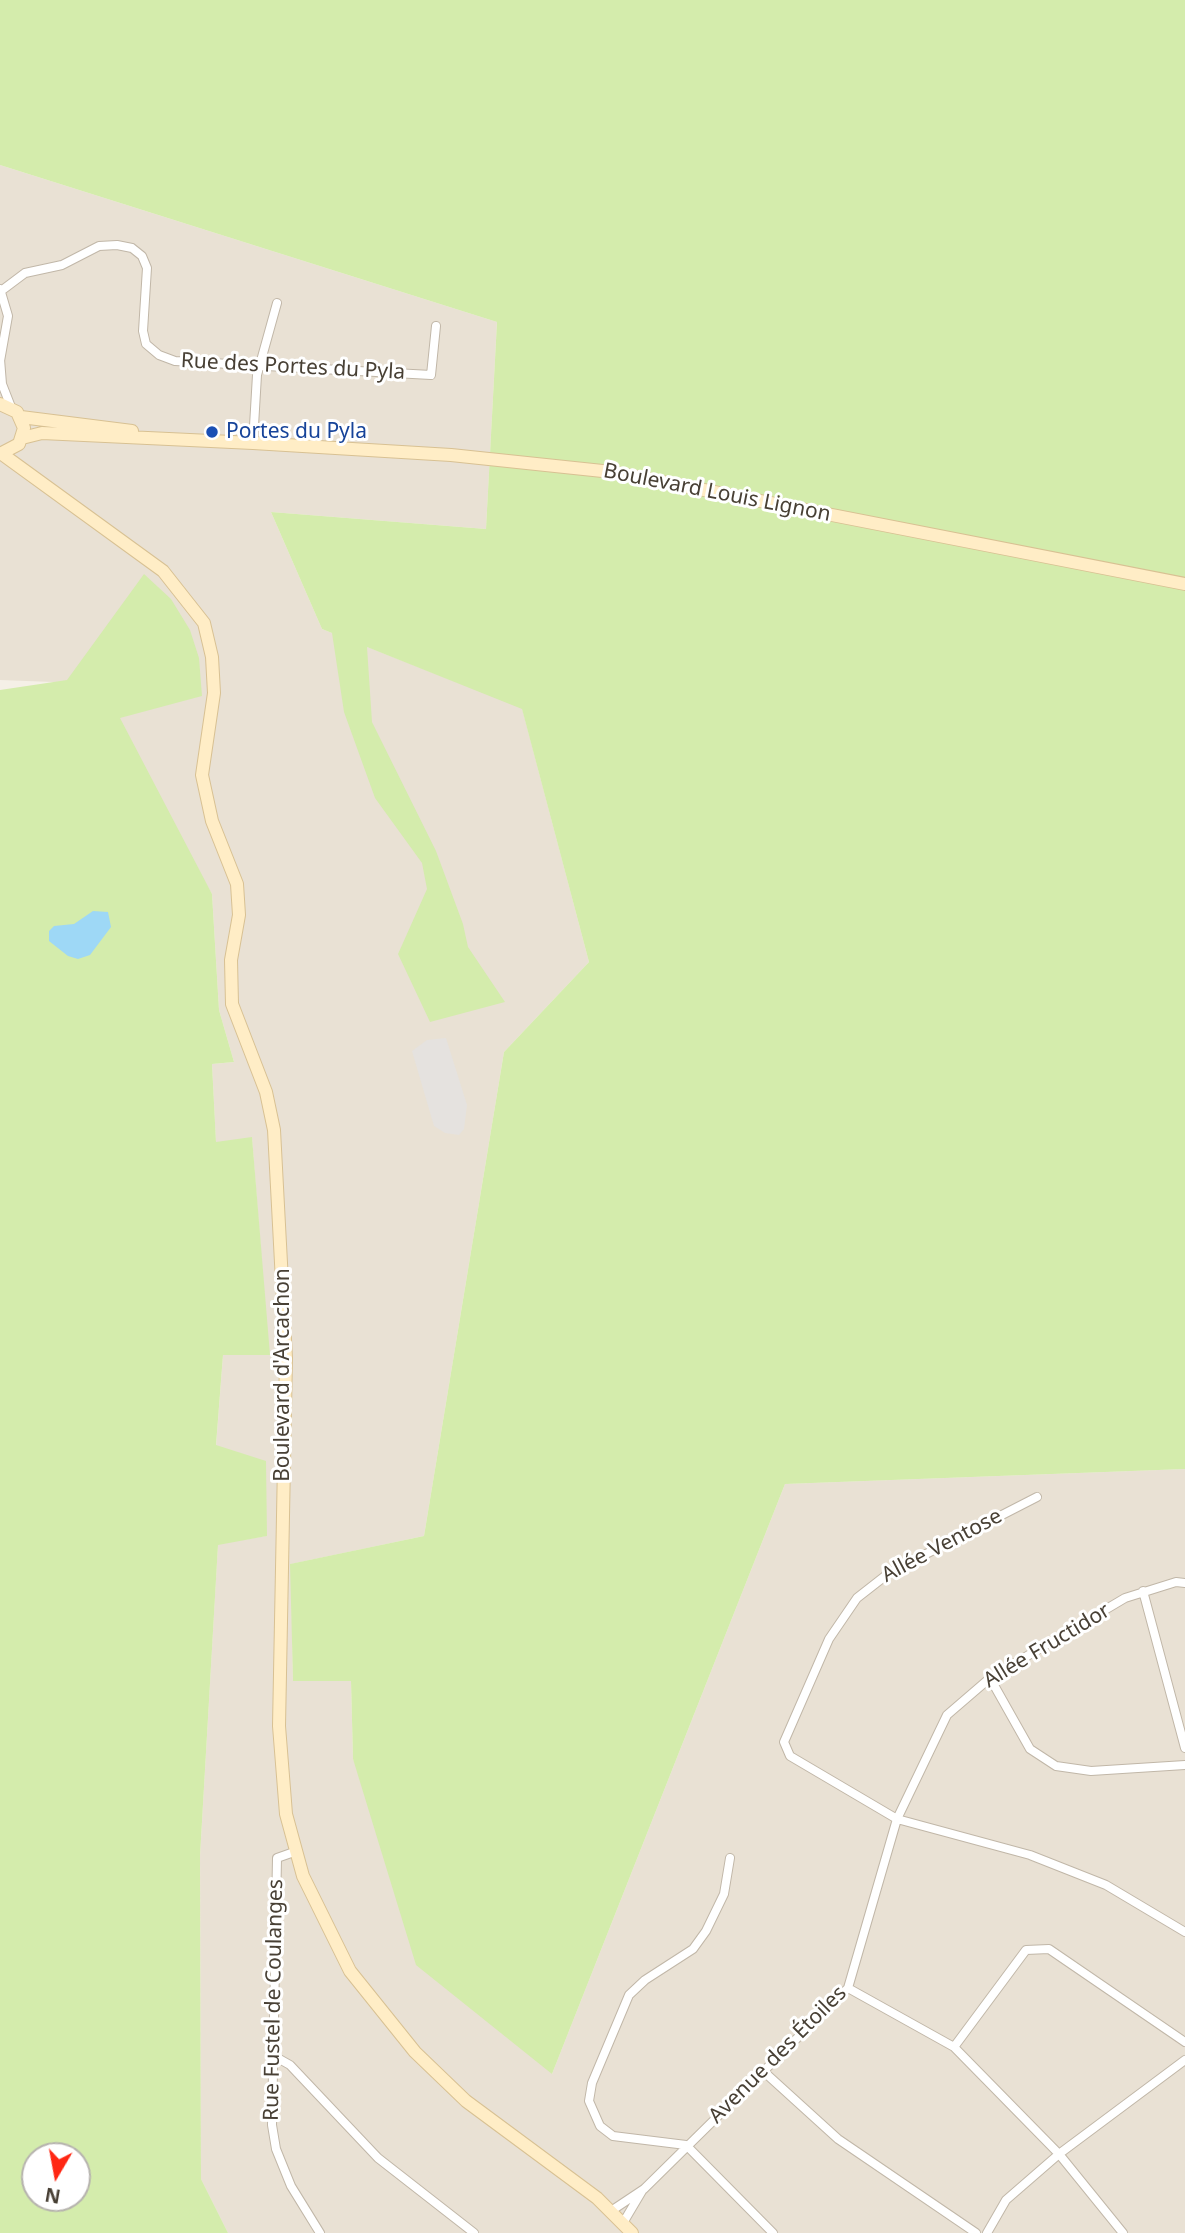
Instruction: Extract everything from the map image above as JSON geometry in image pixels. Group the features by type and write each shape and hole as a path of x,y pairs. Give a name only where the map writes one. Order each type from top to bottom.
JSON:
{"main road":[{"path":"5,406 21,417 248,443"},
{"path":"21,417 22,463 30,477"},
{"path":"1,454 21,441 42,433 248,443"},
{"name":"Boulevard Louis Lignon","path":"248,443 451,455 612,472 1185,584"},
{"name":"Boulevard d'Arcachon","path":"1,454 163,571 204,623 212,657 214,693 202,775 212,821 237,884 239,915 231,961 232,1004 266,1092 275,1143 286,1358 279,1726 282,1785 294,1852 318,1912 350,1972 415,2052 466,2101 611,2211 628,2228"}],"street":[{"name":"Rue des Portes du Pyla","path":"0,290 25,273 62,265 99,246 128,247 139,253 147,268 143,331 149,348 163,358 176,361 431,375 436,326"},
{"path":"0,290 8,316 0,360 5,406"},
{"path":"248,443 260,365 276,303"},
{"name":"Allée Ventose","path":"1037,1497 873,1583 838,1621 784,1742 790,1756 897,1819 1030,1855 1106,1885 1185,1932"},
{"name":"Allée Fructidor","path":"897,1819 910,1786 947,1715 990,1678 1125,1598 1143,1591 1185,1583"},
{"path":"1143,1591 1185,1748"},
{"path":"990,1678 1030,1749 1056,1766 1091,1771 1185,1765"},
{"name":"Avenue des Étoiles","path":"611,2211 643,2189 848,1988 897,1819"},
{"name":"Rue Fustel de Coulanges","path":"294,1852 276,1858 272,2125 276,2149 300,2205 320,2233"},
{"path":"730,1858 723,1894 706,1931 693,1949 645,1980 629,1994 592,2083 589,2101 600,2126 613,2136 686,2145 773,2233"},
{"path":"954,2047 1026,1950 1049,1949 1185,2042"},
{"path":"848,1988 954,2047 1059,2154 1123,2233"},
{"path":"274,2056 290,2065 378,2158 474,2233"},
{"path":"987,2233 1006,2200 1059,2154 1185,2060"},
{"path":"762,2070 838,2139 976,2233"},
{"name":"Avenue des Étoiles","path":"628,2228 643,2189"}],"shaded area":[{"path":"0,165 497,322 486,529 271,512 322,629 522,708 589,962 504,1052 424,1536 291,1564 293,1681 351,1681 353,1759 552,2074 785,1484 1185,1469 1185,2233 228,2233 201,2179 200,1856 218,1544 266,1536 216,1446 223,1355 269,1355 252,1138 216,1143 212,1064 234,1062 219,1010 212,894 80,683 0,680"},
{"path":"446,1038 467,1105 464,1129 459,1135 445,1133 434,1126 412,1051 427,1040"}],"green space":[{"path":"0,0 1185,0 1185,1469 785,1484 552,2074 416,1965 353,1759 351,1681 293,1681 290,1564 424,1536 504,1052 589,962 522,709 367,647 372,722 436,851 463,924 468,947 505,1002 430,1022 398,954 427,889 422,863 375,798 344,712 332,633 322,629 271,512 486,529 497,322 0,165"},
{"path":"144,574 171,599 190,630 199,658 202,696 120,718 212,894 219,1010 234,1062 212,1064 216,1142 252,1137 270,1355 223,1355 216,1445 266,1461 267,1536 218,1545 200,1856 201,2179 228,2233 0,2233 0,690 67,680"}],"water":[{"path":"93,911 108,912 111,927 90,955 78,959 68,956 49,941 49,931 54,926 74,924"}],"place":[{"name":"Portes du Pyla","path":"212,432"}]}
